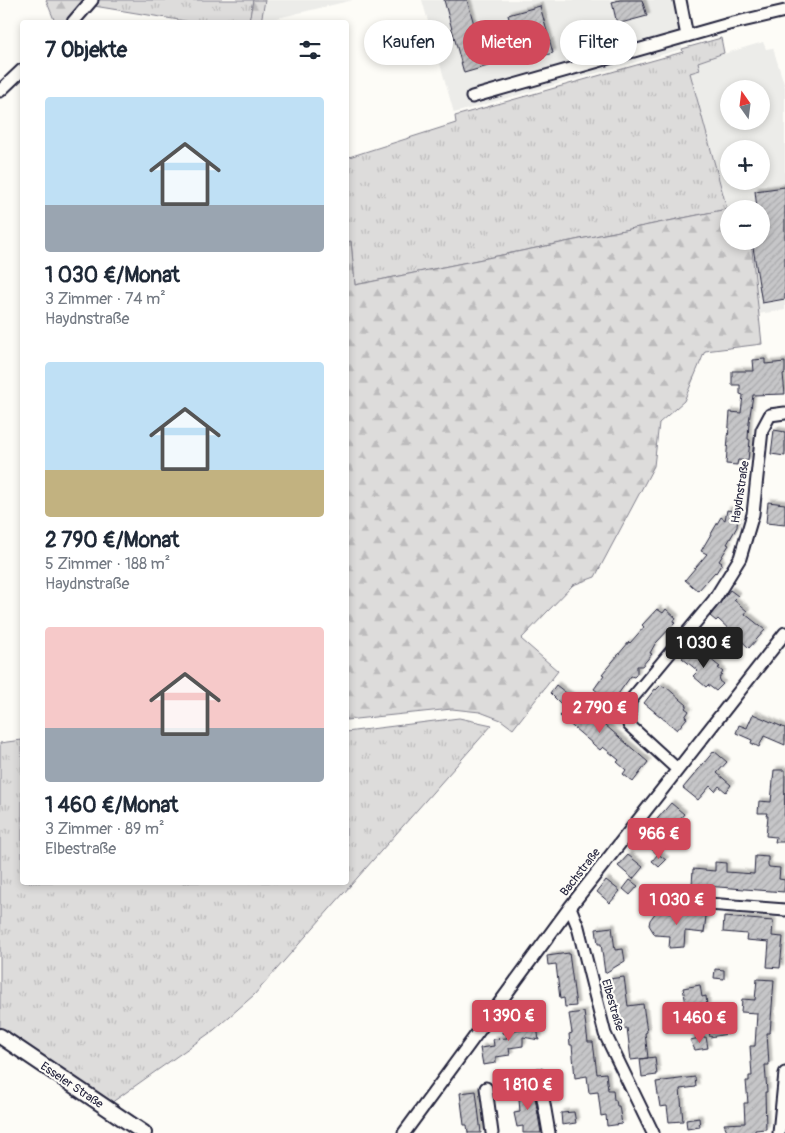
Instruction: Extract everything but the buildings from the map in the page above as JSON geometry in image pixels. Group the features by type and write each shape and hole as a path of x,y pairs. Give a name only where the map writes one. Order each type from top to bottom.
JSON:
{"main road":[{"name":"Esseler Straße","path":"0,1036 144,1133"}],"street":[{"path":"75,20 92,0"},
{"path":"680,0 687,36"},
{"path":"472,96 785,10"},
{"path":"0,91 20,72"},
{"name":"Haydnstraße","path":"677,768 629,725 630,701 714,600 740,558 753,514 762,430 770,416 785,413"},
{"name":"Bachstraße","path":"409,1131 570,907 677,768 785,633"},
{"path":"668,894 669,901 785,910"},
{"name":"Elbestraße","path":"570,907 578,928 605,1034 654,1133"},
{"path":"779,1133 785,1073"},
{"path":"539,1075 549,1133"},
{"path":"486,1088 492,1133"}],"shaded area":[{"path":"265,0 353,0 269,20 261,20"},
{"path":"422,0 674,0 682,49 637,62 637,20 560,20 560,65 625,65 454,113 440,65 453,65 453,20 428,20"},
{"path":"763,42 766,49 773,48 785,87 785,310 758,314 752,250 770,250 770,200 725,200 722,190 770,190 770,140 720,140 720,183 690,73 700,70 697,62"}],"green space":[{"path":"46,0 87,0 70,20 54,20"},
{"path":"99,0 253,0 249,20 179,20 94,6"},
{"path":"253,0 265,0 261,20 249,20"},
{"path":"721,38 724,53 698,62 700,70 690,73 720,183 720,190 722,190 725,200 720,200 720,210 355,285 351,242 349,242 349,157 456,123 455,116 683,52 682,49"},
{"path":"720,210 720,250 752,250 762,344 705,351 684,401 659,423 654,466 595,577 573,585 521,639 558,671 513,729 501,720 480,712 452,709 349,720 349,241 351,241 355,285"},
{"path":"459,718 492,725 254,995 214,1030 111,1103 0,1028 0,743 20,740 20,885 349,885 349,732"}]}
